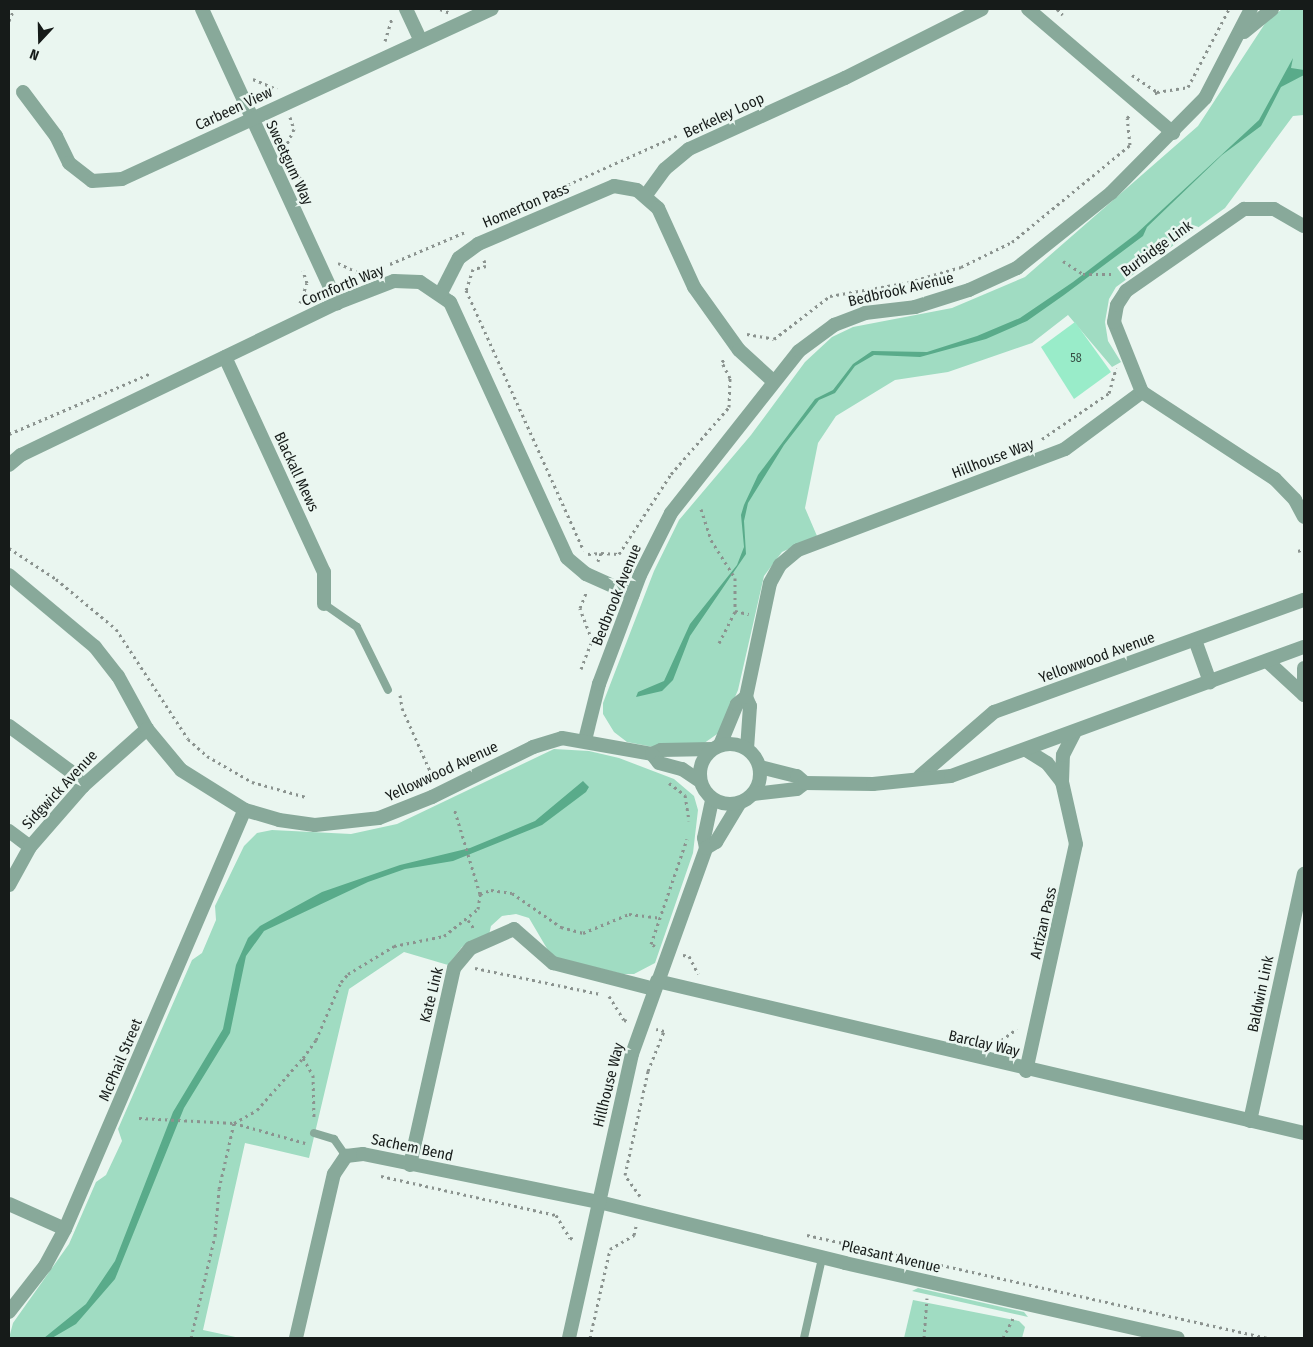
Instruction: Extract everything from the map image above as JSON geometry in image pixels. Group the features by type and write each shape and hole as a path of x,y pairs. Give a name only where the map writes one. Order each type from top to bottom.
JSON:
{"street":[{"name":"Sweetgum Way","path":"202,9 337,303"},
{"path":"406,9 421,41"},
{"name":"Carbeen View","path":"23,92 56,136 69,163 92,181 122,179 492,9"},
{"name":"Berkeley Loop","path":"646,196 665,169 689,149 844,78 982,9"},
{"path":"1028,9 1044,19 1080,56 1142,104 1173,133"},
{"name":"Bedbrook Avenue","path":"585,740 599,684 632,595 671,513 799,351 834,325 864,313 915,307 970,290 1017,268 1111,193 1173,133 1205,98 1241,34 1251,9"},
{"name":"Bedbrook Avenue","path":"1241,34 1272,9"},
{"name":"Homerton Pass","path":"441,292 459,258 478,244 614,186 646,196"},
{"path":"646,196 658,208 694,287 735,345 774,382"},
{"name":"Burbidge Link","path":"1142,392 1114,322 1117,305 1126,291 1244,209 1274,209 1304,226"},
{"name":"Cornforth Way","path":"9,465 21,455 337,303 394,281 420,282 441,292"},
{"path":"441,292 450,302 567,558 593,577 632,595"},
{"name":"Blackall Mews","path":"225,357 324,572 324,604"},
{"path":"1142,392 1275,479 1295,500 1304,517"},
{"name":"Hillhouse Way","path":"747,749 750,706 746,697 770,583 780,565 798,550 1065,449 1142,392"},
{"name":"Yellowwood Avenue","path":"9,575 95,647 118,676 148,729 181,770 245,810 315,825 379,818 424,801 546,741 585,740 652,754 662,750 716,747"},
{"name":"Yellowwood Avenue","path":"9,586 36,599"},
{"name":"Yellowwood Avenue","path":"920,776 994,712 1304,600"},
{"path":"1195,640 1210,682"},
{"path":"754,794 761,778 760,767 747,749 737,744 716,747 702,762 700,781 712,799 739,804 754,794 797,789 806,783 873,784 920,776 951,776 1074,733 1304,647"},
{"path":"1267,661 1304,695"},
{"path":"1304,668 1304,695"},
{"name":"Hillhouse Way","path":"716,747 737,704 746,697"},
{"path":"9,726 70,771 83,786"},
{"name":"Sidgwick Avenue","path":"9,885 30,846 83,786 148,729"},
{"name":"Artizan Pass","path":"1026,1071 1075,857 1073,818 1062,782 1063,755 1074,733"},
{"name":"Artizan Pass","path":"1026,750 1047,763 1062,782"},
{"name":"Yellowwood Avenue","path":"652,754 659,763 682,769 700,781"},
{"path":"760,767 797,776 806,783"},
{"name":"Hillhouse Way","path":"569,1338 598,1202 642,1025 667,950 706,848 704,838 712,799"},
{"name":"Hillhouse Way","path":"706,848 716,842 739,804"},
{"name":"McPhail Street","path":"9,1312 45,1266 65,1230 245,810"},
{"path":"9,831 30,846"},
{"name":"Baldwin Link","path":"1250,1121 1304,874"},
{"name":"Kate Link","path":"410,1165 457,962 471,948 514,929 553,963 656,985"},
{"name":"Barclay Way","path":"656,985 1304,1133"},
{"name":"Sachem Bend","path":"346,1156 363,1154 598,1202"},
{"path":"296,1338 334,1174 346,1156"},
{"name":"Pleasant Avenue","path":"598,1202 1127,1333 1178,1338"},
{"path":"9,1204 65,1230"}],"lane":[{"path":"324,604 357,627 386,687"},
{"path":"312,1132 334,1138 346,1156"},
{"path":"804,1338 822,1258"}],"path":[{"path":"9,21 14,9"},
{"path":"376,47 384,43 393,16 406,9"},
{"path":"1057,9 1070,22"},
{"path":"601,553 619,554 671,474 729,407 730,378 722,362 744,334 774,340 830,296 909,282 961,267 1012,242 1130,145 1127,118 1142,104 1157,92 1188,87 1229,9"},
{"path":"1127,71 1157,92"},
{"path":"278,90 287,86"},
{"path":"1063,261 1083,274 1110,274"},
{"path":"298,309 306,282 302,270"},
{"path":"9,434 153,371"},
{"path":"701,509 711,540 735,578 737,602 735,611"},
{"path":"9,548 56,579 116,629 188,738 207,756 252,782 306,797"},
{"path":"1298,551 1304,549"},
{"path":"581,669 592,640 580,608 593,577"},
{"path":"386,687 394,680 399,689 402,708 431,773"},
{"path":"662,781 685,795 689,824"},
{"path":"191,1338 215,1236 219,1189 234,1123 262,1105 303,1058 316,1040 341,982 348,974 394,946 444,936 474,914 480,894 454,808"},
{"path":"689,832 650,944 689,956 701,980"},
{"path":"480,894 491,890 512,893 561,927 583,933 629,914 660,918"},
{"path":"376,1175 556,1215 570,1238 610,1248 634,1235 642,1198 625,1175 648,1071 664,1030 624,1020 611,996 457,962"},
{"path":"986,1043 995,1045 1017,1032 1018,1025 1036,1029"},
{"path":"139,1118 234,1123 309,1144 316,1096 313,1075 303,1058"},
{"path":"802,1234 1269,1338"},
{"path":"590,1338 610,1248"},
{"path":"924,1338 927,1298"},
{"path":"1003,1338 1013,1318"}],"shaded area":[{"path":"1282,9 1304,9 1304,115 1293,116 1225,208 1116,287 1109,299 1105,322 1108,341 1121,362 1112,367 1068,315 1032,343 948,372 895,380 836,416 818,443 805,508 817,536 782,552 764,576 738,690 720,732 700,746 653,747 627,742 614,732 603,714 603,703 654,571 679,520 751,435 805,362 832,337 853,327 952,308 1025,277 1198,126 1266,22"},
{"path":"1293,58 1291,68 1304,70 1304,75 1281,87 1261,126 1222,155 1147,227 1143,236 1064,295 1027,321 986,339 920,357 874,355 855,366 835,393 819,400 784,445 748,503 744,521 746,554 690,636 673,680 662,691 636,697 638,692 664,681 690,624 737,565 744,547 741,515 758,475 815,399 833,390 853,364 872,351 927,352 977,336 1020,318 1073,282 1136,234 1259,120"},
{"path":"554,749 589,751 619,758 674,779 694,796 698,810 693,853 655,963 634,974 622,974 558,958 549,952 529,918 516,914 502,916 491,926 489,935 462,947 448,965 404,952 349,989 309,1158 245,1143 203,1330 240,1338 9,1338 13,1323 69,1244 96,1182 106,1175 122,1141 118,1129 192,960 202,953 216,920 215,906 244,846 257,833 272,830 351,834 397,824"},
{"path":"583,781 589,787 586,792 542,825 453,861 405,869 368,882 264,931 246,956 230,1033 184,1108 115,1279 76,1324 52,1338 44,1338 86,1304 115,1261 173,1112 223,1029 236,965 248,938 260,926 322,892 400,865 470,848 535,821"},
{"path":"918,1288 1024,1312 1028,1317 912,1291"},
{"path":"913,1300 1019,1321 1025,1327 1022,1338 904,1338"}],"building":[{"path":"1075,322 1111,372 1074,399 1041,347"}]}
